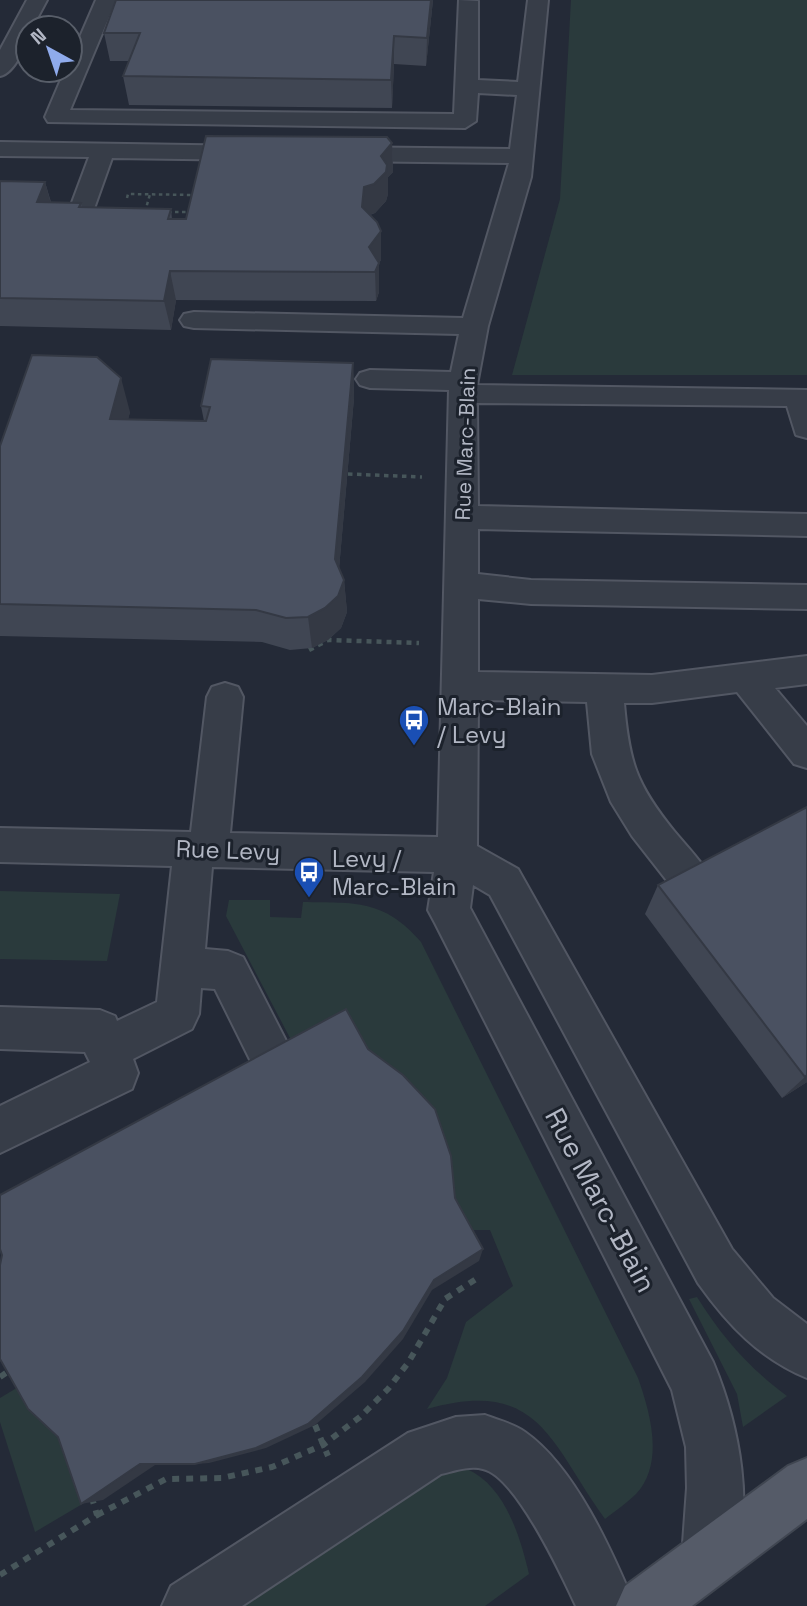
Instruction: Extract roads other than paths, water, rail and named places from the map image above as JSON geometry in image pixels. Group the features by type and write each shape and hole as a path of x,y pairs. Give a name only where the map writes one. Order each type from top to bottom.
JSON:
{"main road":[{"path":"645,1606 807,1485"}],"street":[{"path":"0,70 37,0"},
{"path":"106,0 56,117 465,121 468,1"},
{"name":"Rue Marc-Blain","path":"538,0 522,156 504,236 474,326 463,387 457,855 449,910 667,1324 704,1404 717,1463 710,1557"},
{"path":"467,86 529,89"},
{"path":"0,149 278,153"},
{"path":"103,150 76,225 127,215"},
{"path":"319,154 522,156"},
{"path":"194,320 474,326"},
{"path":"370,379 463,387 799,397 807,428"},
{"path":"462,517 807,525"},
{"path":"461,585 531,592 807,597"},
{"path":"460,686 652,689 748,680 807,670"},
{"path":"748,680 807,753"},
{"path":"604,688 611,755 620,779 631,800 696,887"},
{"path":"106,1049 177,1014 181,966 225,697"},
{"name":"Rue Levy","path":"0,845 457,855"},
{"path":"457,855 504,882 715,1266 738,1299 762,1324 807,1352"},
{"path":"181,966 228,971 279,1070"},
{"path":"0,1028 100,1031 116,1073 0,1130"},
{"path":"191,1606 427,1452 459,1442 486,1441 512,1451 533,1473 606,1606"}],"place":[{"name":"Marc-Blain / Levy","path":"414,747"},
{"name":"Levy / Marc-Blain","path":"309,899"}]}
